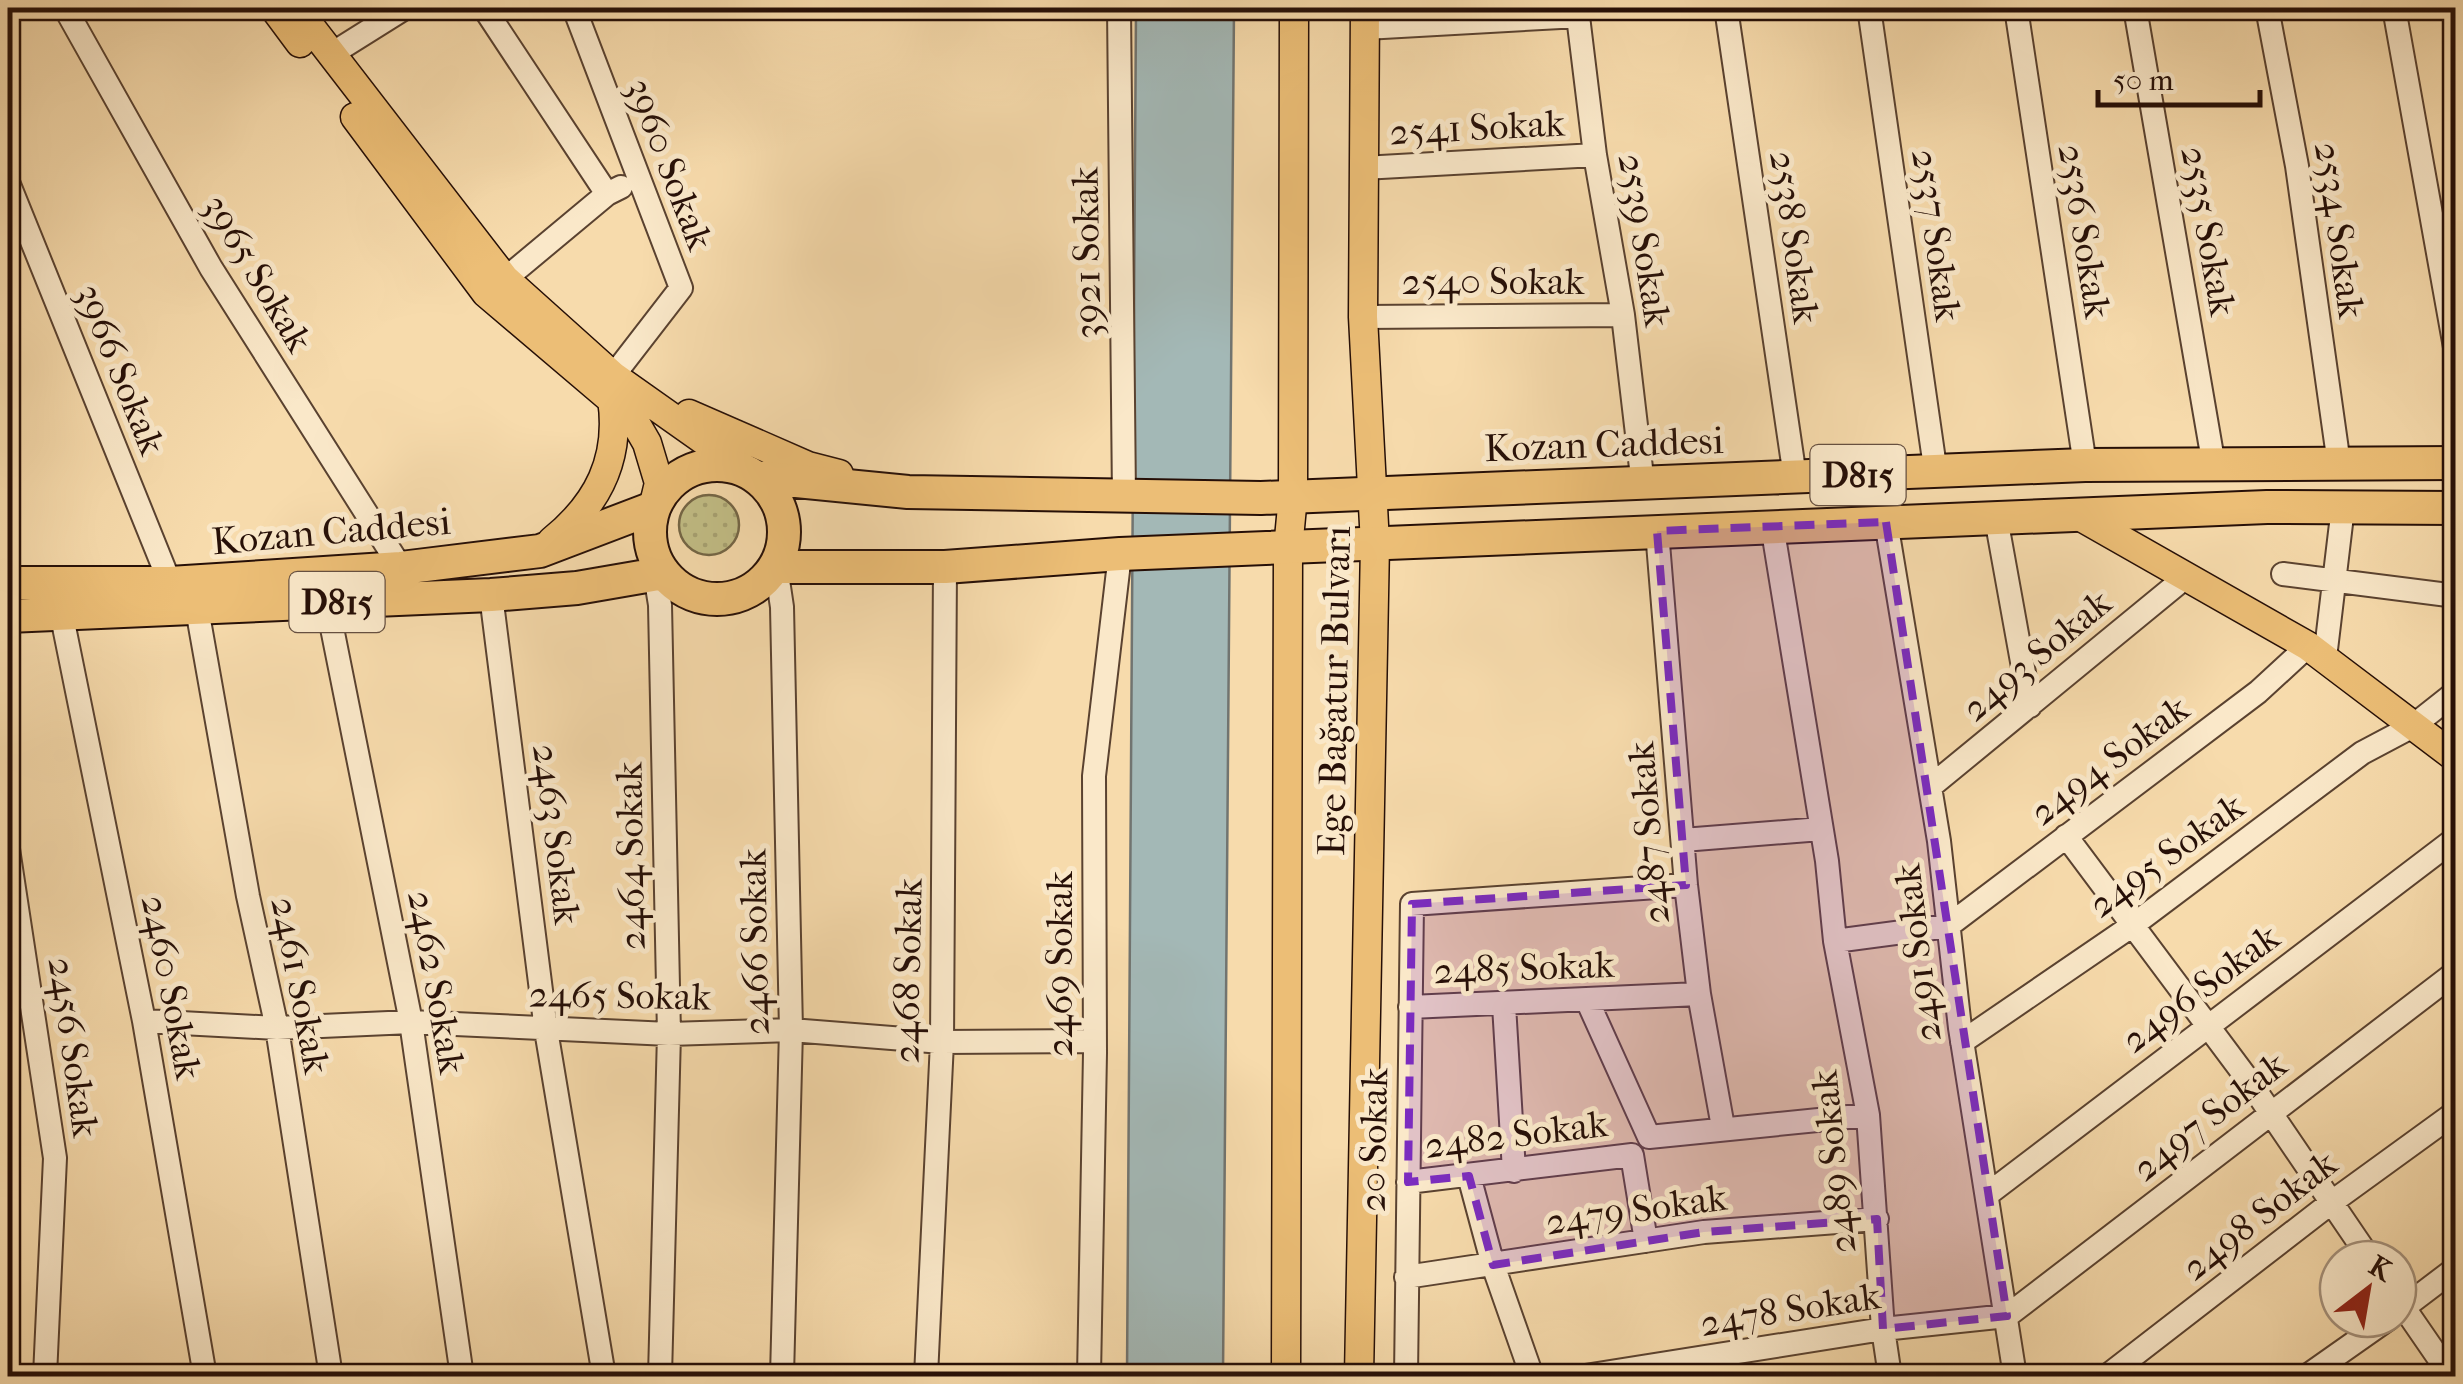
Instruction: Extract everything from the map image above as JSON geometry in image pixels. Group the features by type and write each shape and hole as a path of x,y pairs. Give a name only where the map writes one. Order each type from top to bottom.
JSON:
{"highway":[{"name":"Kozan Caddesi","path":"756,477 908,492 1124,498 1277,497 2088,466 2456,463"},
{"name":"D815","path":"652,508 665,488 683,473 710,464 731,466 756,477"},
{"path":"2088,466 2114,497 2091,514 2064,490 2088,466"},
{"path":"652,508 650,532 660,574 694,594 728,598 762,582 783,550 780,509 770,490 756,477"},
{"name":"D815","path":"776,566 945,567 1120,554 1772,525 2343,507 2456,508"},
{"name":"Kozan Caddesi","path":"8,583 170,583 401,568 540,551 652,508"},
{"name":"Kozan Caddesi","path":"8,616 491,595 577,588 660,574"}],"main road":[{"path":"274,8 486,293 621,389 756,477"},
{"path":"296,8 505,279 621,389 808,466 908,492"},
{"name":"Ege Bağatur Bulvarı","path":"1286,1376 1271,550 1277,497 1294,8"},
{"name":"Ege Bağatur Bulvarı","path":"1359,1376 1375,544 1363,317 1365,18"},
{"path":"621,389 647,443 660,483 652,508"},
{"path":"540,551 578,520 601,485 614,440 621,389"},
{"path":"2091,514 2317,652 2456,758"}],"street":[{"name":"3965 Sokak","path":"65,8 211,268 401,568"},
{"path":"330,55 406,8"},
{"path":"484,8 607,194"},
{"name":"3960 Sokak","path":"574,8 681,288 621,389"},
{"name":"3921 Sokak","path":"1118,8 1124,498"},
{"name":"2538 Sokak","path":"1726,8 1794,477"},
{"name":"2537 Sokak","path":"1869,8 1936,474"},
{"name":"2536 Sokak","path":"2016,8 2088,466"},
{"name":"2535 Sokak","path":"2135,8 2214,466"},
{"name":"2534 Sokak","path":"2267,8 2297,166 2338,464"},
{"path":"2394,8 2456,353"},
{"path":"1365,18 1578,12"},
{"name":"2539 Sokak","path":"1578,12 1595,155 1623,314 1643,484"},
{"name":"2541 Sokak","path":"1363,168 1595,155"},
{"path":"505,279 607,194 638,180"},
{"name":"3966 Sokak","path":"8,182 170,583"},
{"name":"2540 Sokak","path":"1363,317 1623,314"},
{"path":"2317,652 2334,580 2343,507"},
{"path":"1996,518 2030,706"},
{"name":"2491 Sokak","path":"1886,522 1930,787 1962,1042 2016,1376"},
{"name":"2489 Sokak","path":"1772,525 1821,828 1835,941 1868,1114 1883,1329 1890,1376"},
{"name":"2487 Sokak","path":"1657,532 1686,885 1699,994 1723,1127"},
{"name":"2469 Sokak","path":"1089,1376 1095,1041 1094,776 1120,554"},
{"name":"2466 Sokak","path":"776,566 782,607 791,1030 782,1376"},
{"name":"2468 Sokak","path":"926,1376 942,1042 945,567"},
{"name":"2464 Sokak","path":"660,574 669,1034 660,1376"},
{"path":"2283,574 2456,596"},
{"name":"2493 Sokak","path":"1930,787 2187,576"},
{"name":"2463 Sokak","path":"491,595 546,1030 604,1376"},
{"name":"2462 Sokak","path":"327,603 412,1022 462,1376"},
{"name":"2461 Sokak","path":"197,608 248,896 277,1028 331,1376"},
{"name":"2460 Sokak","path":"62,612 144,1021 205,1376"},
{"name":"2494 Sokak","path":"1948,926 2258,692 2317,652"},
{"name":"2495 Sokak","path":"1962,1042 2132,925 2362,753 2413,726 2456,692"},
{"path":"1682,840 1821,828"},
{"path":"2066,836 2208,1026 2357,1239"},
{"name":"2496 Sokak","path":"1988,1194 2456,838"},
{"name":"2456 Sokak","path":"8,849 55,1158 45,1376"},
{"name":"20 Sokak","path":"1406,1376 1412,904 1686,885"},
{"path":"1835,941 1948,926"},
{"name":"2497 Sokak","path":"2007,1316 2456,972"},
{"name":"2485 Sokak","path":"1410,1007 1699,994"},
{"path":"1587,1000 1649,1137 1868,1114"},
{"path":"1504,1005 1514,1171"},
{"name":"2465 Sokak","path":"144,1021 277,1028 412,1022 669,1034 791,1030 942,1042 1095,1041"},
{"name":"2498 Sokak","path":"2107,1376 2332,1202 2456,1112"},
{"name":"2482 Sokak","path":"1408,1182 1632,1155 1646,1241"},
{"path":"1469,1176 1493,1265 1532,1376"},
{"name":"2479 Sokak","path":"1406,1277 1704,1232 1877,1219"},
{"path":"2418,1295 2456,1268"},
{"name":"2478 Sokak","path":"1585,1376 1883,1329 2007,1316"},
{"path":"2418,1336 2451,1376"},
{"path":"2307,1376 2357,1339"}],"highlighted area":[{"path":"1886,522 2007,1316 1883,1329 1877,1219 1704,1232 1493,1265 1469,1176 1408,1182 1412,904 1686,885 1657,531"}],"shaded area":[{"path":"1136,8 1234,8 1223,1376 1127,1376"},
{"path":"709,495 730,504 739,525 730,546 709,555 688,546 679,525 688,504"}]}
